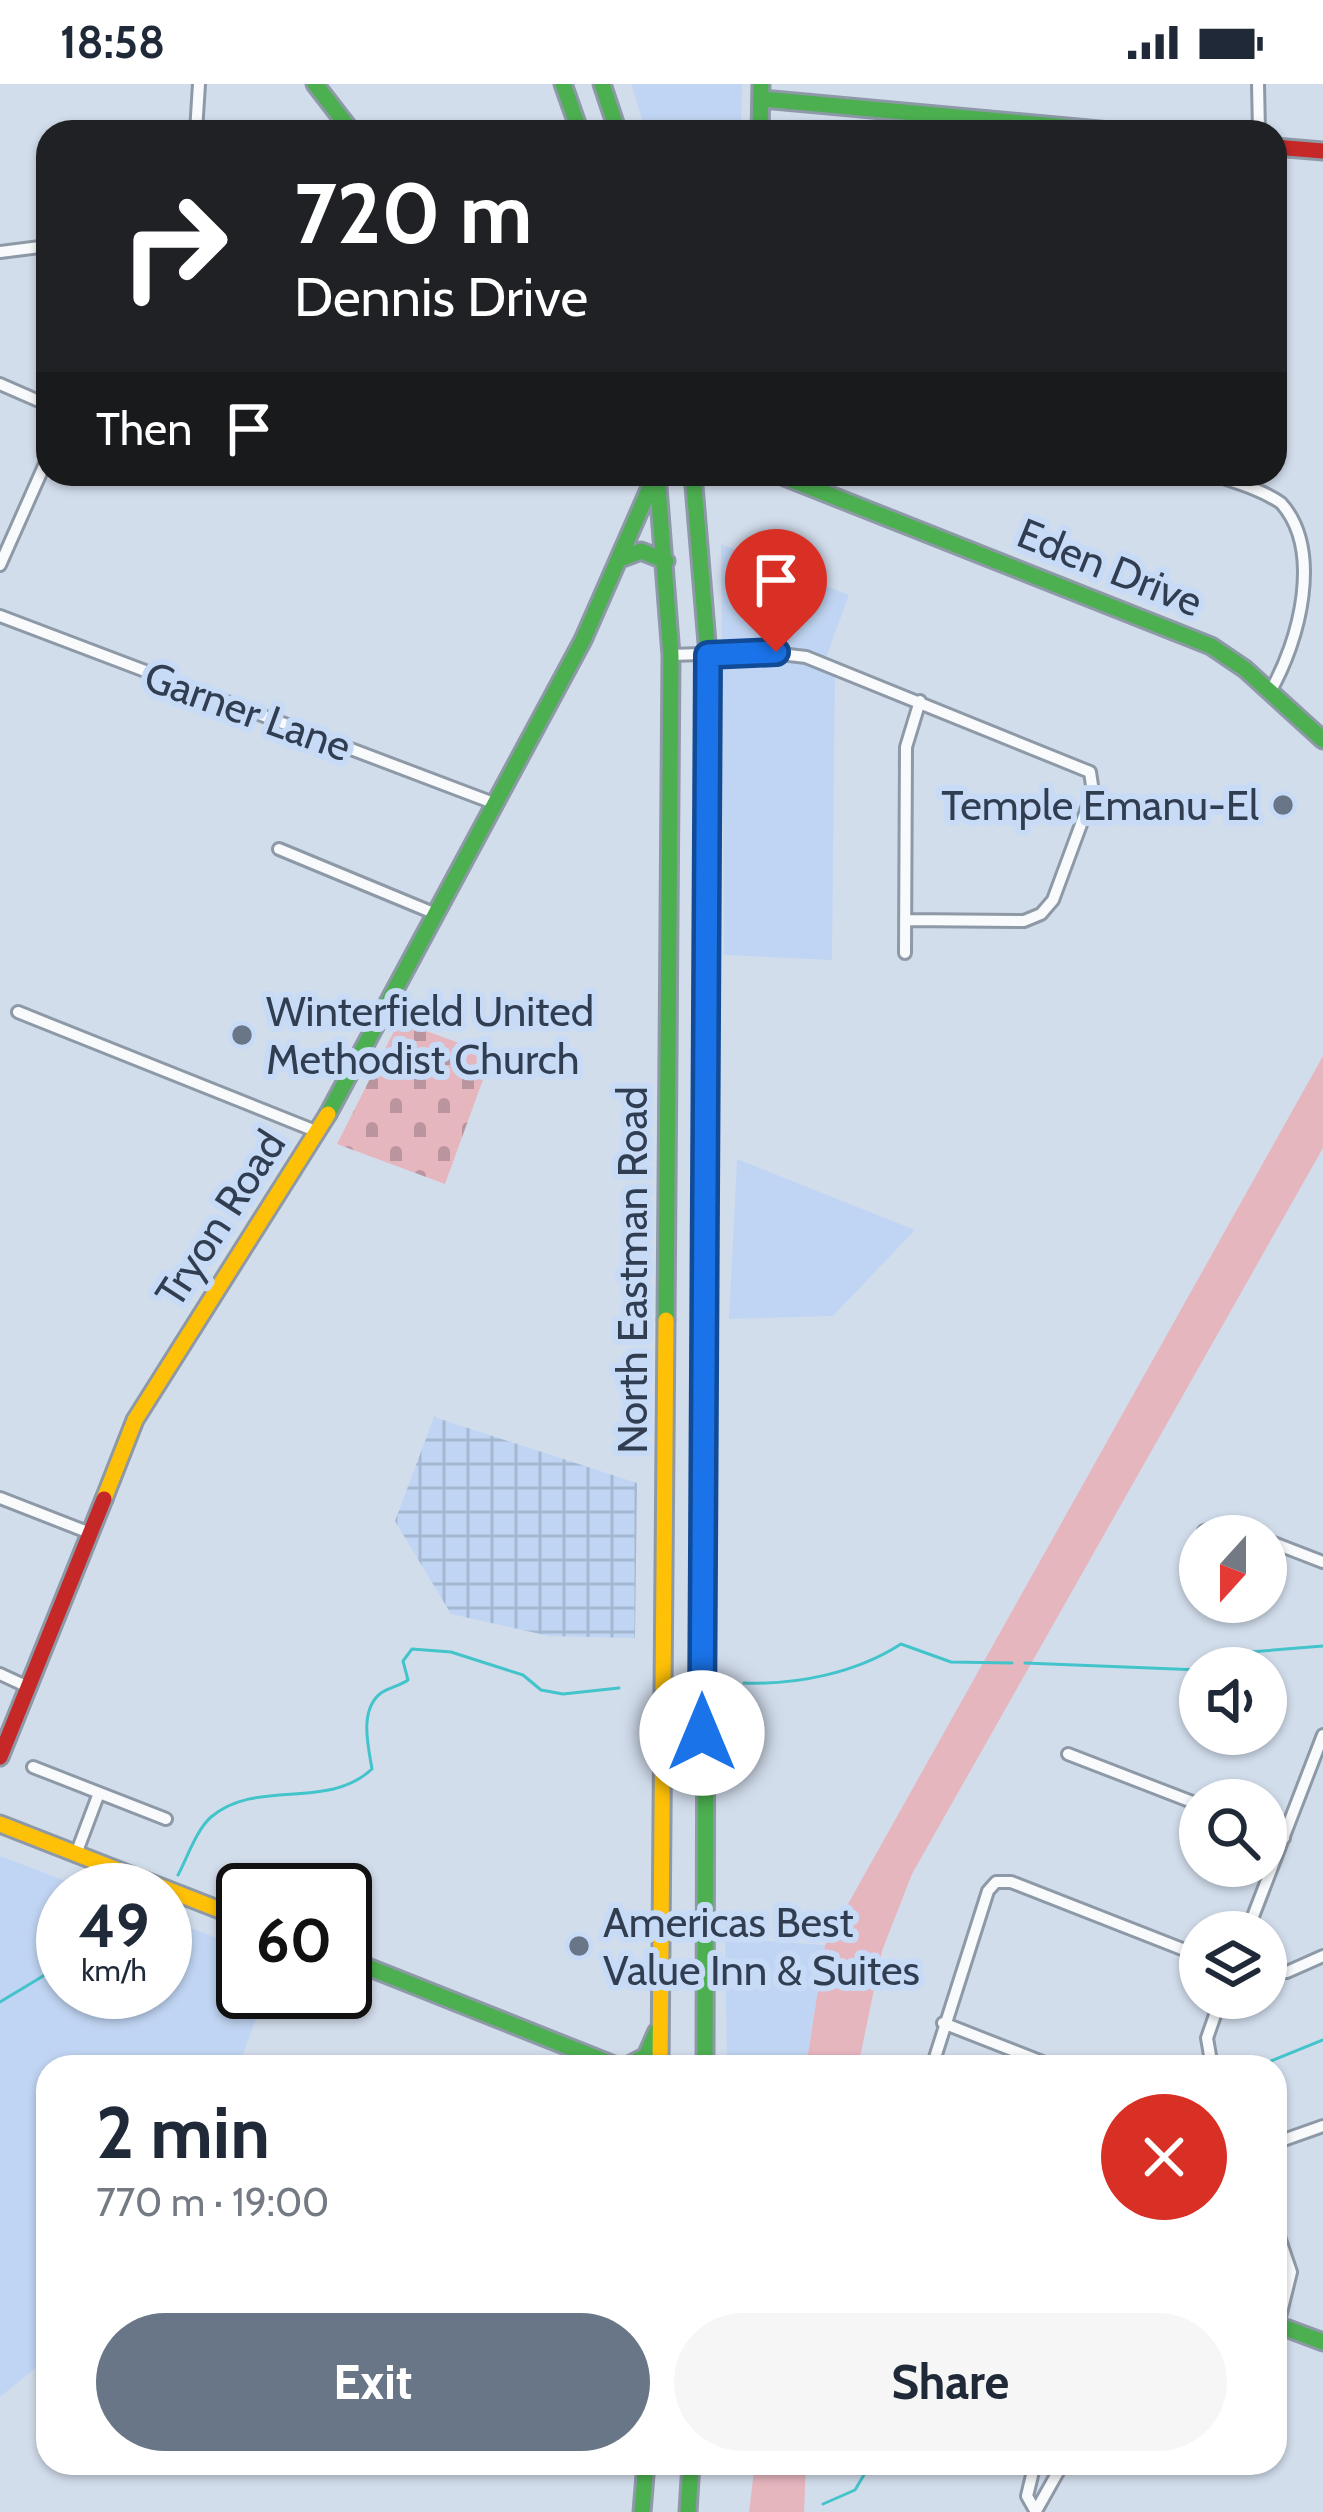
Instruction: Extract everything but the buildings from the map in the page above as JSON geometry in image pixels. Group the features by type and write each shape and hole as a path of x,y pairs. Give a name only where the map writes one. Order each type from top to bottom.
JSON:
{"main road":[{"path":"315,84 343,120"},
{"path":"563,84 576,120"},
{"path":"602,84 614,120"},
{"path":"762,92 958,120"},
{"path":"1287,148 1323,151"},
{"name":"Tryon Road","path":"0,1757 121,1451 154,1385 319,1132 496,804 652,486"},
{"name":"North Eastman Road","path":"658,486 670,656 660,2055"},
{"name":"North Eastman Road","path":"694,486 708,655 705,2055"},
{"name":"Eden Drive","path":"807,486 1201,641 1236,662 1323,740"},
{"path":"620,559 641,551 666,561"},
{"path":"670,837 706,838"},
{"path":"668,1341 704,1341"},
{"path":"0,1824 216,1908"},
{"path":"663,1865 703,1866"},
{"path":"372,1969 592,2055"},
{"path":"646,2055 661,2020"},
{"path":"1287,2328 1323,2342"},
{"path":"642,2512 645,2475"},
{"path":"688,2512 691,2475"}],"street":[{"path":"197,120 199,84"},
{"path":"1258,84 1258,120"},
{"path":"0,252 36,248"},
{"path":"0,385 36,400"},
{"path":"0,565 36,485"},
{"path":"1242,486 1276,499 1296,517 1309,540 1308,618 1270,692"},
{"name":"Garner Lane","path":"0,616 496,804"},
{"path":"670,656 794,654 1079,764 1094,784 1053,900 1038,916 1020,921 905,920"},
{"path":"905,953 906,742 920,701"},
{"path":"279,849 436,914"},
{"path":"18,1012 319,1132"},
{"path":"0,1498 90,1533"},
{"path":"1287,1548 1323,1562"},
{"path":"0,1674 28,1687"},
{"path":"1287,1830 1323,1735"},
{"path":"1068,1754 1179,1797"},
{"path":"33,1767 166,1819"},
{"path":"76,1854 99,1793"},
{"path":"935,2055 989,1889 998,1881 1179,1947"},
{"path":"1287,1971 1323,1956"},
{"path":"1210,2055 1207,2038 1214,2019"},
{"path":"943,2023 1024,2055"},
{"path":"1287,2140 1323,2126"},
{"path":"1287,2258 1292,2272 1287,2288"},
{"path":"1032,2475 1028,2496 1034,2512"},
{"path":"1034,2512 1056,2475"}],"shaded area":[{"path":"631,84 742,84 741,120 642,120"},
{"path":"721,544 849,595 821,671 835,677 832,960 724,955"},
{"path":"737,1159 915,1230 833,1316 729,1319"},
{"path":"434,1417 637,1483 635,1638 549,1636 451,1614 395,1521"},
{"path":"0,1856 36,1870 36,2019 192,2019 192,1928 216,1938 216,2019 256,2019 242,2055 36,2055 36,2368 0,2397"},
{"path":"725,1938 825,1945 808,2055 727,2055"}],"green space":[{"path":"399,1021 492,1055 445,1184 337,1144"},
{"path":"1323,1056 1323,1148 912,1874 882,1951 860,2055 808,2055 825,1945"},
{"path":"754,2475 806,2475 804,2512 749,2512"}],"waterway":[{"path":"744,1683 826,1675 865,1663 901,1644 951,1662 1012,1663"},
{"path":"1287,1649 1323,1646"},
{"path":"184,1863 206,1822 229,1805 334,1789 372,1769 367,1728 370,1709 381,1693 408,1680 403,1661 412,1649 451,1652 523,1675 541,1690 563,1694 619,1688"},
{"path":"1025,1663 1179,1669"},
{"path":"0,2002 36,1980"},
{"path":"1286,2055 1323,2040"},
{"path":"823,2504 855,2490 864,2475"}],"traffic: fast":[{"path":"315,84 343,120"},
{"path":"563,84 576,120"},
{"path":"602,84 614,120"},
{"path":"760,120 761,84"},
{"path":"762,99 990,120"},
{"path":"328,1114 583,640 651,486"},
{"path":"658,486 671,655 666,1320"},
{"path":"694,486 708,655 705,2055"},
{"path":"807,486 1211,646 1245,669 1323,740"},
{"path":"620,559 641,551 666,561"},
{"path":"372,1969 589,2055"},
{"path":"646,2055 657,2031"},
{"path":"1287,2328 1323,2342"},
{"path":"642,2512 645,2475"},
{"path":"688,2512 690,2475"}],"traffic: slow":[{"path":"104,1499 135,1420 328,1114"},
{"path":"660,2055 666,1320"},
{"path":"0,1824 216,1908"}],"traffic: jam":[{"path":"1287,148 1323,151"},
{"path":"0,1757 104,1499"}],"place":[{"name":"Temple Emanu-El","path":"1283,805"},
{"name":"Winterfield United Methodist Church","path":"242,1035"},
{"name":"Americas Best Value Inn & Suites","path":"579,1946"}],"route":[{"path":"702,1733 708,655 776,652"}]}
